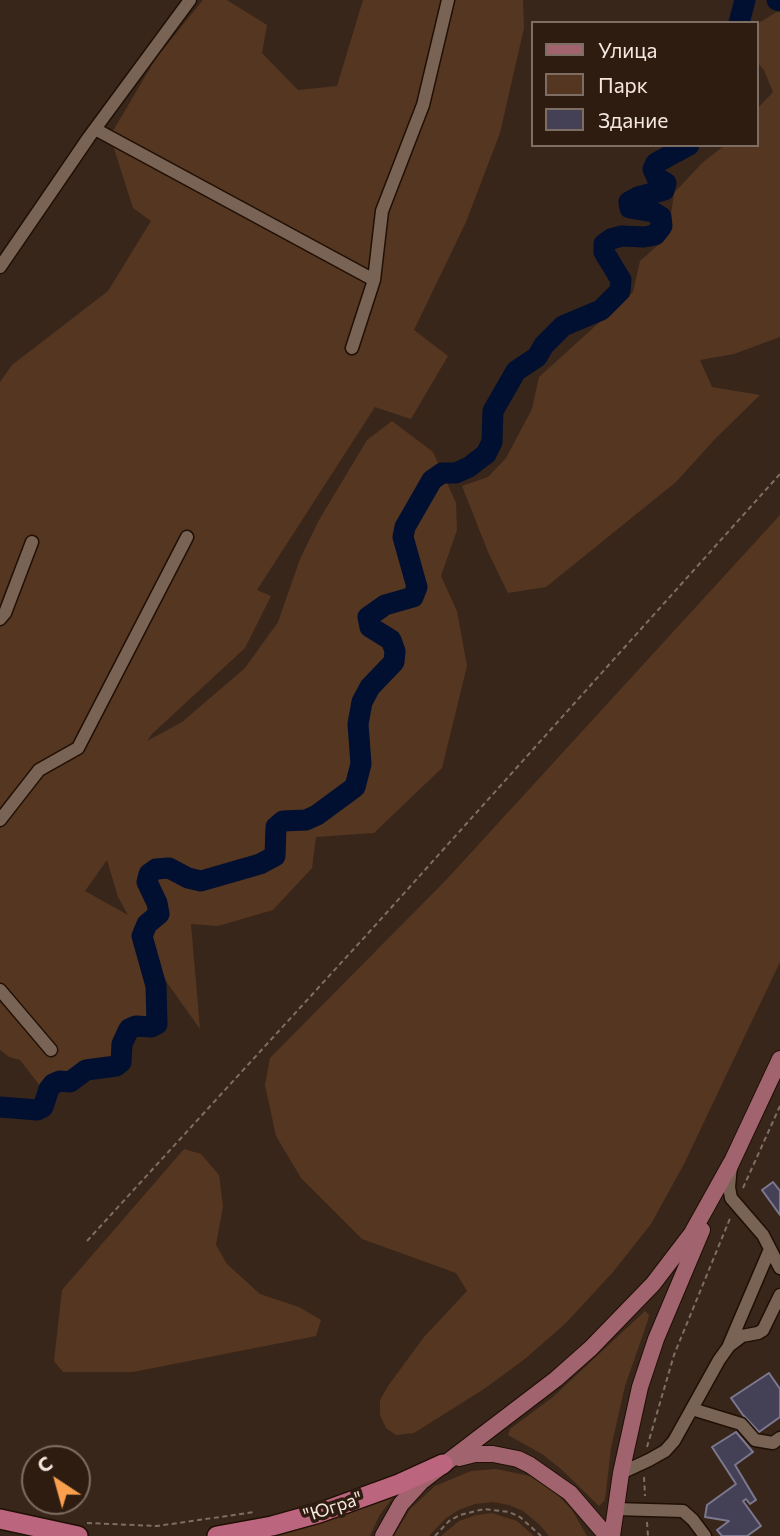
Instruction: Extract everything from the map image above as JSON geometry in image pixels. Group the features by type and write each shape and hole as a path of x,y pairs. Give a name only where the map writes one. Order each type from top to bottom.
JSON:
{"highway":[{"name":"\"Югра\"","path":"217,1536 272,1526 319,1513 399,1484 443,1464"},
{"path":"0,1518 83,1530"}],"main road":[{"path":"610,1536 640,1387 656,1339 731,1163 780,1059"},
{"path":"383,1536 401,1504 421,1482 556,1379 653,1284 692,1233 731,1163"},
{"path":"443,1464 461,1457 484,1454 502,1455 530,1465 558,1482 610,1536"}],"street":[{"path":"0,267 190,0"},
{"path":"352,348 374,280 382,211 423,105 449,0"},
{"path":"95,130 374,280"},
{"path":"0,820 38,770 78,748 187,537"},
{"path":"0,619 5,613 32,541"},
{"path":"0,990 51,1050"},
{"path":"731,1163 729,1187 735,1205 756,1226 780,1268"},
{"path":"621,1473 665,1451 674,1441 729,1346 770,1250"},
{"path":"729,1346 742,1336 763,1330 780,1295"},
{"path":"692,1409 741,1424 755,1440 778,1444"},
{"path":"615,1510 682,1511 705,1536"}],"path":[{"path":"87,1241 363,939 780,474"},
{"path":"648,1536 644,1463 674,1355 735,1205 780,1106"},
{"path":"435,1536 449,1521 484,1508 509,1512 520,1517 541,1536"},
{"path":"83,1530 167,1525 267,1510"}],"green space":[{"path":"203,0 227,0 267,25 262,53 298,90 337,86 363,0 523,0 524,28 500,133 466,222 414,330 448,356 411,419 375,407 257,590 271,596 245,648 147,741 182,722 245,668 278,622 300,559 319,520 367,440 392,421 433,452 456,503 457,530 441,576 457,611 467,666 442,768 374,833 316,837 312,868 273,910 218,926 191,924 200,1029 168,984 138,932 138,948 152,1017 127,1025 119,1033 114,1057 89,1061 70,1074 64,1072 41,1087 20,1060 9,1057 0,1050 0,382 12,365 108,291 151,221 133,208 110,136 156,58","holes":["107,860 118,897 128,915 85,891"]},
{"path":"780,10 780,337 734,354 700,360 712,387 760,395 676,482 546,587 508,593 488,552 462,486 488,477 506,458 532,409 539,377 633,292 640,261 668,236 674,193 702,163 722,147 759,147 759,107 773,92 759,64 759,23"},
{"path":"780,515 780,962 684,1164 651,1224 613,1272 566,1323 526,1358 484,1389 414,1433 396,1435 386,1428 380,1415 380,1400 424,1337 467,1291 456,1273 362,1239 301,1178 276,1136 265,1085 270,1058 447,879"},
{"path":"184,1149 201,1154 219,1175 223,1206 216,1245 227,1264 260,1294 299,1307 321,1320 316,1336 133,1372 63,1372 54,1361 62,1290"},
{"path":"645,1311 649,1315 648,1320 625,1386 611,1448 605,1500 599,1506 542,1454 508,1435 510,1429 553,1397"},
{"path":"496,1469 530,1476 552,1489 572,1510 587,1536 549,1536 523,1511 493,1502 475,1504 459,1510 446,1518 429,1536 394,1536 410,1509 435,1486 471,1471"},
{"path":"397,1492 379,1516 370,1536 266,1536"},
{"path":"492,1513 517,1521 534,1536 441,1536 459,1521"}],"building":[{"path":"773,1182 780,1191 780,1215 762,1190"},
{"path":"769,1373 780,1389 780,1417 759,1432 731,1398"},
{"path":"736,1432 753,1452 735,1465 756,1500 750,1504 746,1499 743,1501 761,1526 747,1536 722,1536 717,1530 729,1521 705,1517 707,1505 736,1484 712,1447"}],"waterway":[{"path":"740,21 745,0"},
{"path":"0,1107 37,1110 43,1107 53,1084 60,1081 70,1082 86,1070 116,1066 121,1062 122,1044 129,1029 157,1024 156,986 142,936 147,924 159,914 147,882 149,874 156,869 169,868 188,878 201,881 260,864 275,856 276,827 283,821 306,820 317,815 355,787 361,764 358,724 362,702 370,687 394,662 395,651 391,640 370,627 368,617 385,605 413,597 417,587 403,537 405,527 432,480 442,473 456,473 469,467 486,454 492,442 493,411 516,371 537,357 544,345 563,326 601,310 620,291 621,280 604,252 604,244 622,236 655,235 662,226 661,217 653,212 630,208 629,202 664,190 666,183 657,178 653,169 656,163 685,147"}]}
